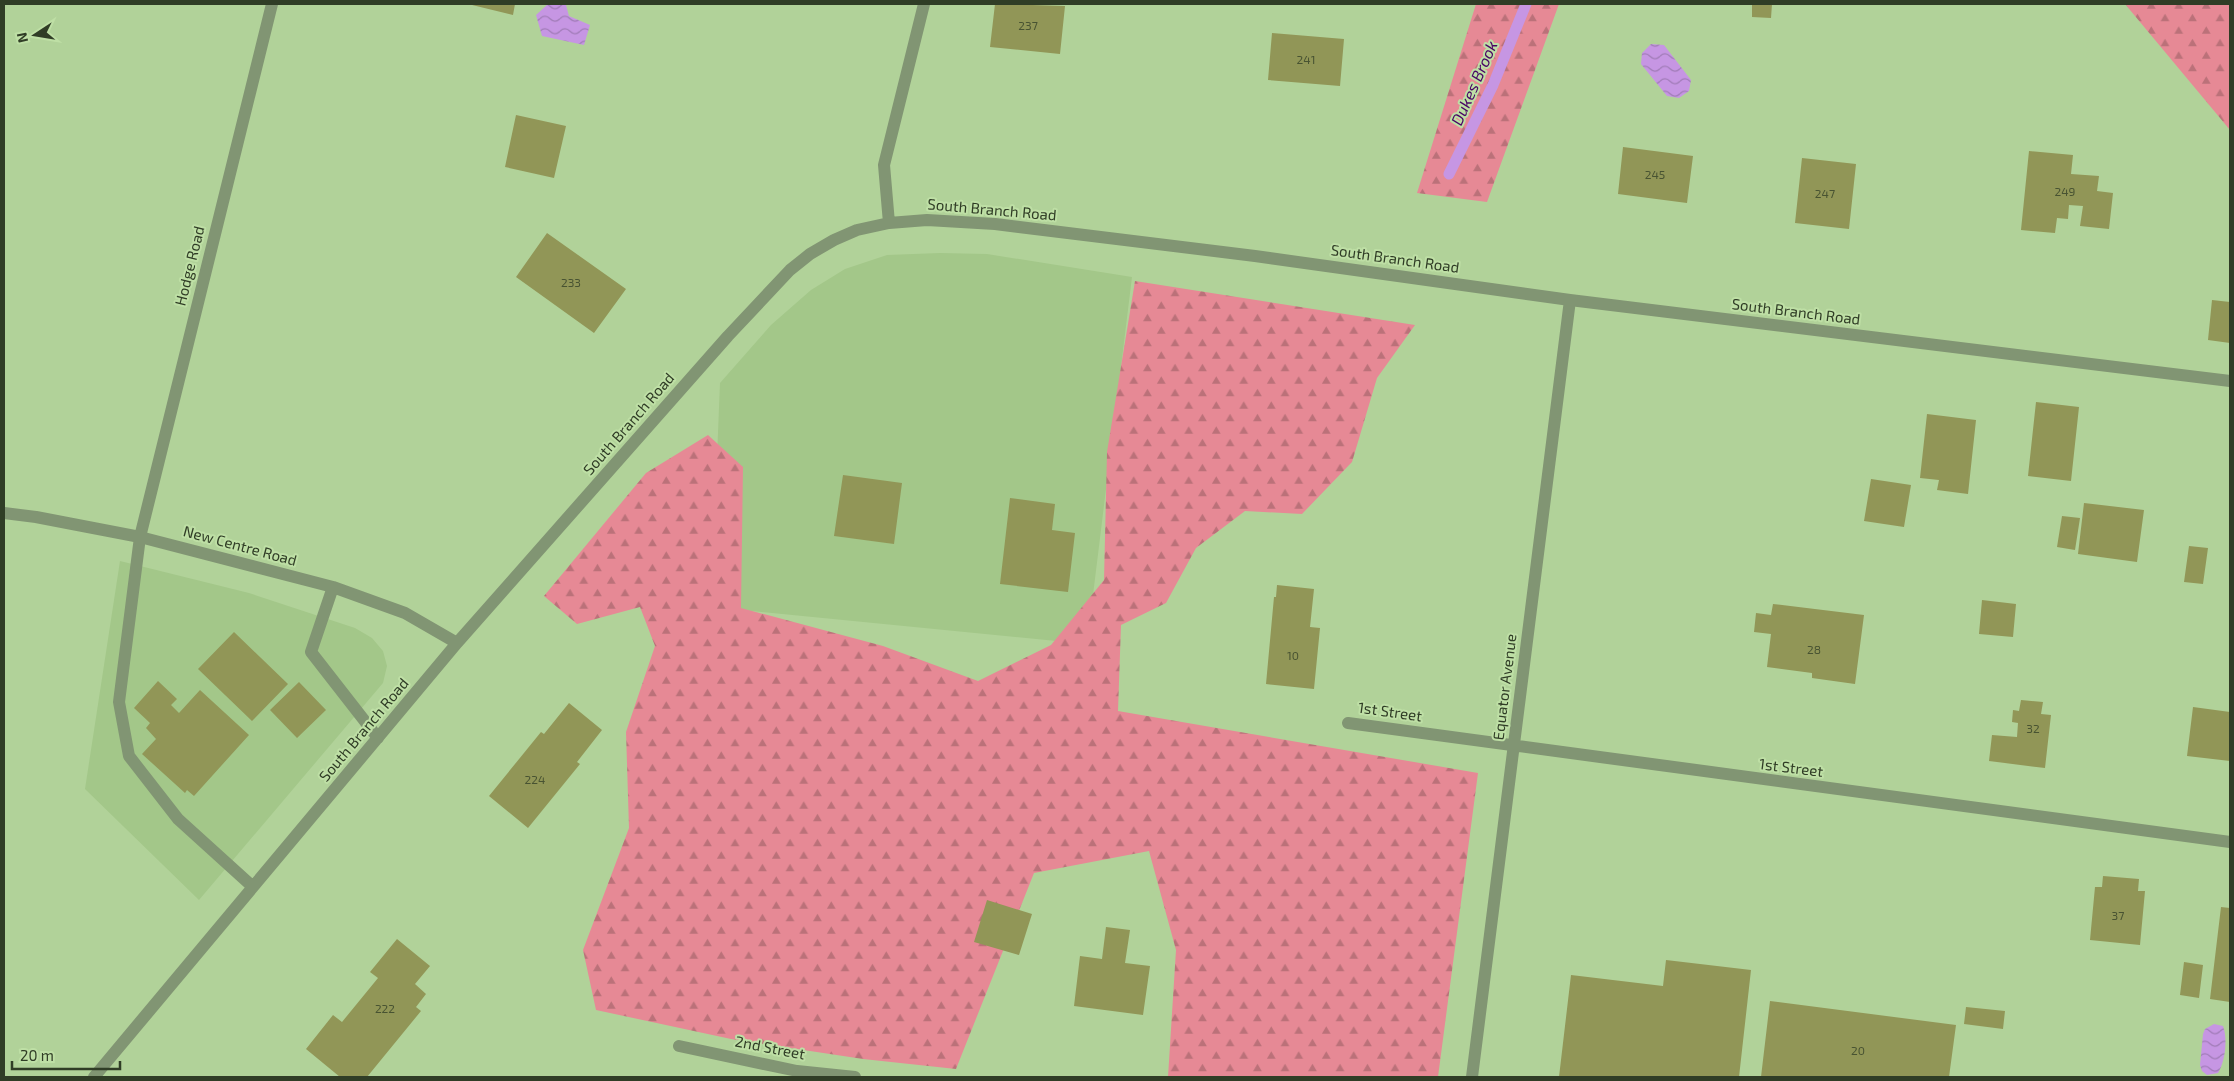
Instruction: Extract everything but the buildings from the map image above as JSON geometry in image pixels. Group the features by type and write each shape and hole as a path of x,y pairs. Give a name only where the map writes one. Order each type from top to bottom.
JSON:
{"street":[{"name":"Hodge Road","path":"254,887 178,819 129,756 119,702 140,537 272,4"},
{"path":"889,223 884,165 924,4"},
{"name":"South Branch Road","path":"94,1077 457,643 728,336 790,270 810,254 834,240 857,230 889,223 927,220 995,224 1255,256 1570,300 2230,381"},
{"name":"Equator Avenue","path":"1472,1077 1570,300"},
{"name":"New Centre Road","path":"4,513 36,517 140,537 333,587 405,613 457,643"},
{"path":"333,587 312,652 378,738"},
{"name":"1st Street","path":"1348,723 1514,747 2230,842"},
{"name":"2nd Street","path":"679,1046 797,1071 855,1077"}],"shaded area":[{"path":"987,254 1132,277 1087,644 711,607 720,383 771,325 811,290 845,269 887,255"},
{"path":"120,561 249,593 355,628 372,638 383,651 387,666 383,683 199,900 85,789"}],"green space":[{"path":"1476,4 1559,4 1487,202 1417,193"},
{"path":"2125,4 2230,4 2230,130"},
{"path":"1135,281 1415,325 1377,378 1352,462 1302,514 1245,511 1196,548 1166,603 1121,625 1118,711 1478,773 1438,1077 1168,1077 1176,950 1149,851 1034,873 956,1069 863,1059 731,1039 596,1010 583,950 629,828 626,732 655,646 640,607 577,624 544,596 646,473 708,435 743,467 741,608 883,646 978,681 1051,645 1104,580 1107,452"}],"water":[{"path":"548,4 566,5 569,16 590,25 584,45 542,36 536,15"},
{"path":"1651,44 1664,45 1691,80 1689,91 1679,98 1667,96 1641,64 1642,53"},
{"path":"2214,1024 2223,1026 2225,1031 2225,1050 2218,1073 2207,1075 2202,1071 2200,1065 2203,1034 2205,1029"}],"waterway":[{"name":"Dukes Brook","path":"1449,174 1493,85 1526,4"}]}
